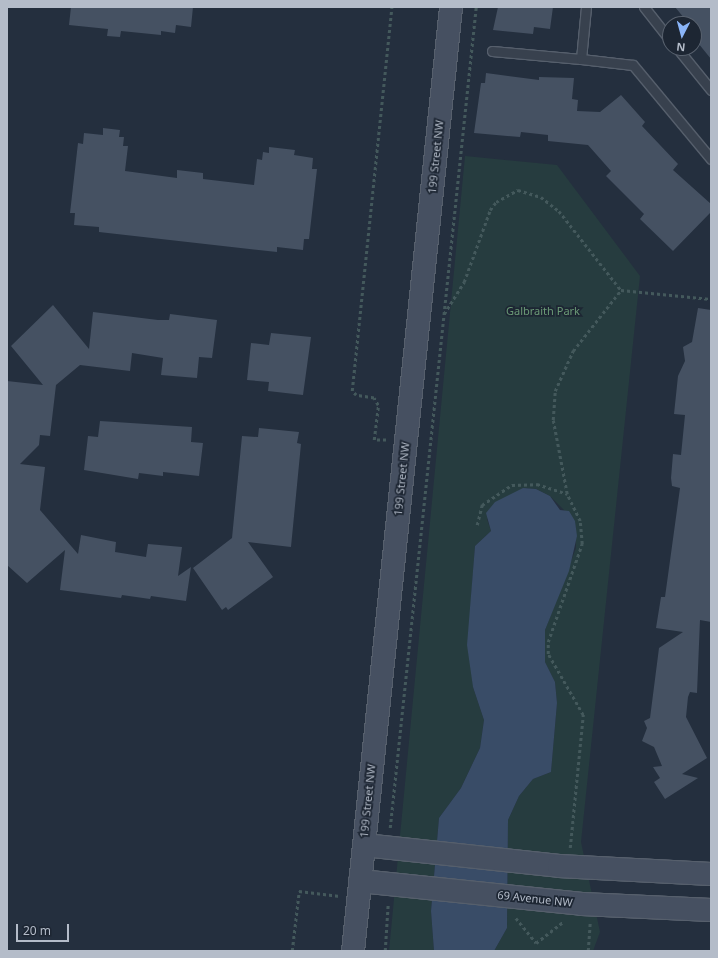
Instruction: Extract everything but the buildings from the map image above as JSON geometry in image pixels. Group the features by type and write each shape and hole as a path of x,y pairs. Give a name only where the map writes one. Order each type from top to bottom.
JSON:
{"main road":[{"name":"199 Street NW","path":"353,951 451,7"},
{"path":"364,845 514,861 711,874"},
{"name":"69 Avenue NW","path":"359,890 425,887 513,906 711,910"}],"lane":[{"path":"580,59 586,7"},
{"path":"644,7 662,30"},
{"path":"492,51 633,65 711,159"},
{"path":"683,56 711,90"}],"path":[{"path":"378,405 372,397 356,395 352,391 392,7"},
{"path":"390,828 476,7"},
{"path":"443,316 464,282 490,210 496,202 518,190 541,197 559,211 621,290 711,299"},
{"path":"569,849 583,715 548,654 551,633 582,544 580,521 567,494 552,420 555,391 573,351 621,290"},
{"path":"477,525 482,505 512,485 537,484 567,494"},
{"path":"292,951 300,891 359,890 389,906 385,951"},
{"path":"513,906 536,943 566,919"},
{"path":"588,951 590,922"}],"green space":[{"name":"Galbraith Park","path":"465,156 557,165 640,276 581,842 600,932 593,951 494,951 507,928 508,820 519,796 533,779 551,772 557,703 555,682 545,662 545,630 576,548 575,521 550,496 536,489 523,488 487,519 491,531 475,546 471,600 473,687 484,720 480,748 461,788 439,818 431,911 434,951 389,951"}],"water":[{"path":"523,488 536,489 550,496 560,510 569,511 575,521 577,536 569,571 545,630 545,662 555,682 557,703 551,772 533,779 519,796 508,820 507,928 494,951 434,951 431,911 439,818 461,788 480,748 484,720 473,687 467,645 475,546 491,531 486,513 495,502"}]}
